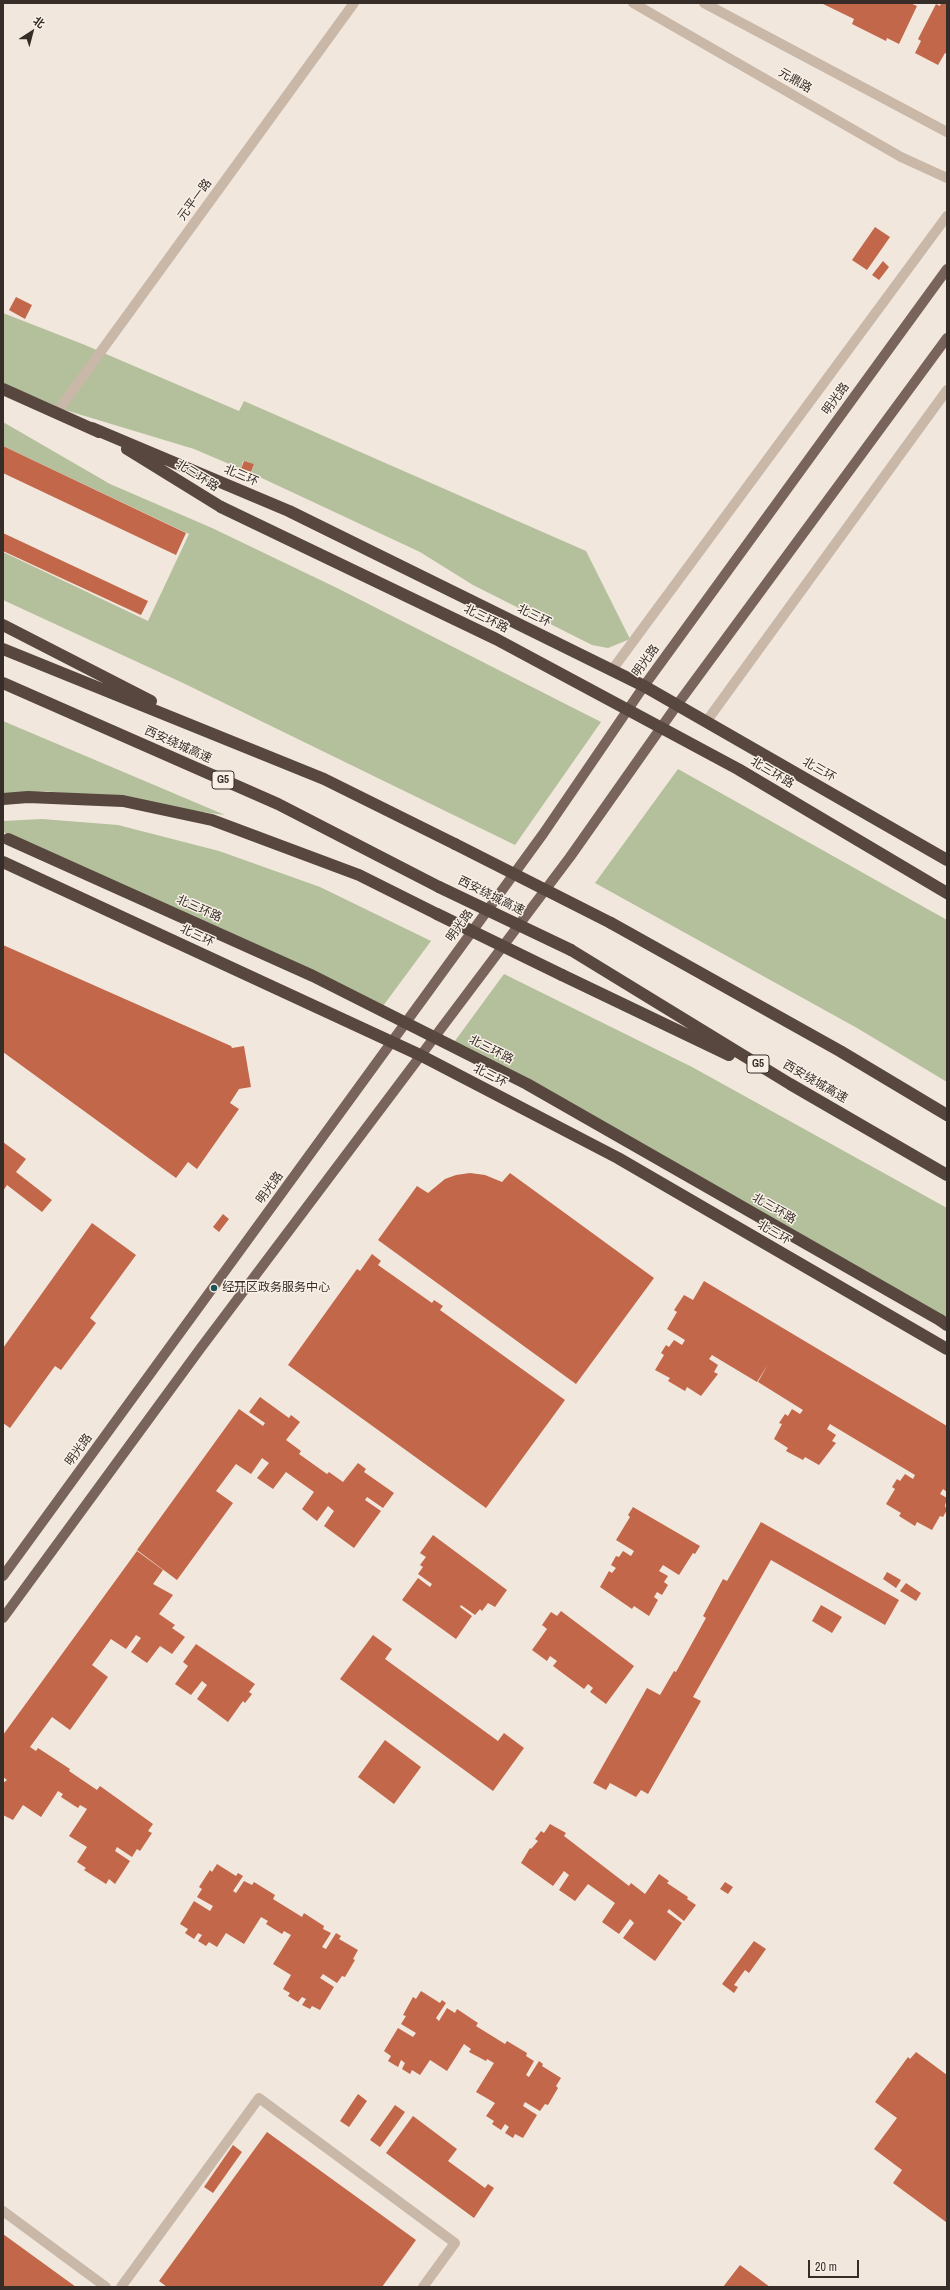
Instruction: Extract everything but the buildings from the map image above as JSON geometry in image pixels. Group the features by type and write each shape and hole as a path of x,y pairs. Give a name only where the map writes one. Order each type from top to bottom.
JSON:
{"highway":[{"name":"北三环路","path":"3,390 92,428 221,507 496,639 738,769 947,892"},
{"name":"北三环","path":"92,428 289,511 644,686 947,860"},
{"path":"3,625 211,732"},
{"name":"西安绕城高速","path":"3,649 324,779 611,923 840,1051 947,1115"},
{"name":"西安绕城高速","path":"3,683 278,804 439,887 571,950 790,1084 947,1175"},
{"path":"3,799 28,797 123,801 212,820 287,847 359,875 562,975 790,1084"},
{"name":"北三环路","path":"5,838 313,976 527,1084 944,1323"},
{"name":"北三环","path":"3,862 420,1055 618,1158 947,1349"}],"main road":[{"name":"明光路","path":"3,1576 543,834 644,686 947,269"},
{"path":"3,1618 420,1055 570,857 676,705 947,338"}],"street":[{"name":"元平一路","path":"57,412 354,3"},
{"name":"元鼎路","path":"632,3 901,157 947,178"},
{"path":"704,3 947,132"},
{"path":"612,670 947,216"},
{"path":"706,722 947,390"},
{"path":"121,2287 259,2098 455,2243 423,2287"},
{"path":"3,2212 106,2287"}],"green space":[{"path":"3,313 85,345 239,411 244,401 586,551 630,639 608,648 592,645 473,585 420,552 251,473 254,464 243,461 241,469 194,449 65,410 3,383"},
{"path":"3,422 110,484 212,528 337,588 601,722 515,845 183,683 3,600 3,552 148,621 189,534 3,446"},
{"path":"3,721 225,815 46,791 3,794"},
{"path":"678,769 947,920 947,1082 857,1028 595,883"},
{"path":"42,819 118,825 219,851 320,887 431,941 383,1006 3,832 3,821"},
{"path":"504,974 692,1067 947,1208 947,1323 452,1045"}],"place":[{"name":"经开区政务服务中心","path":"214,1288"}]}
